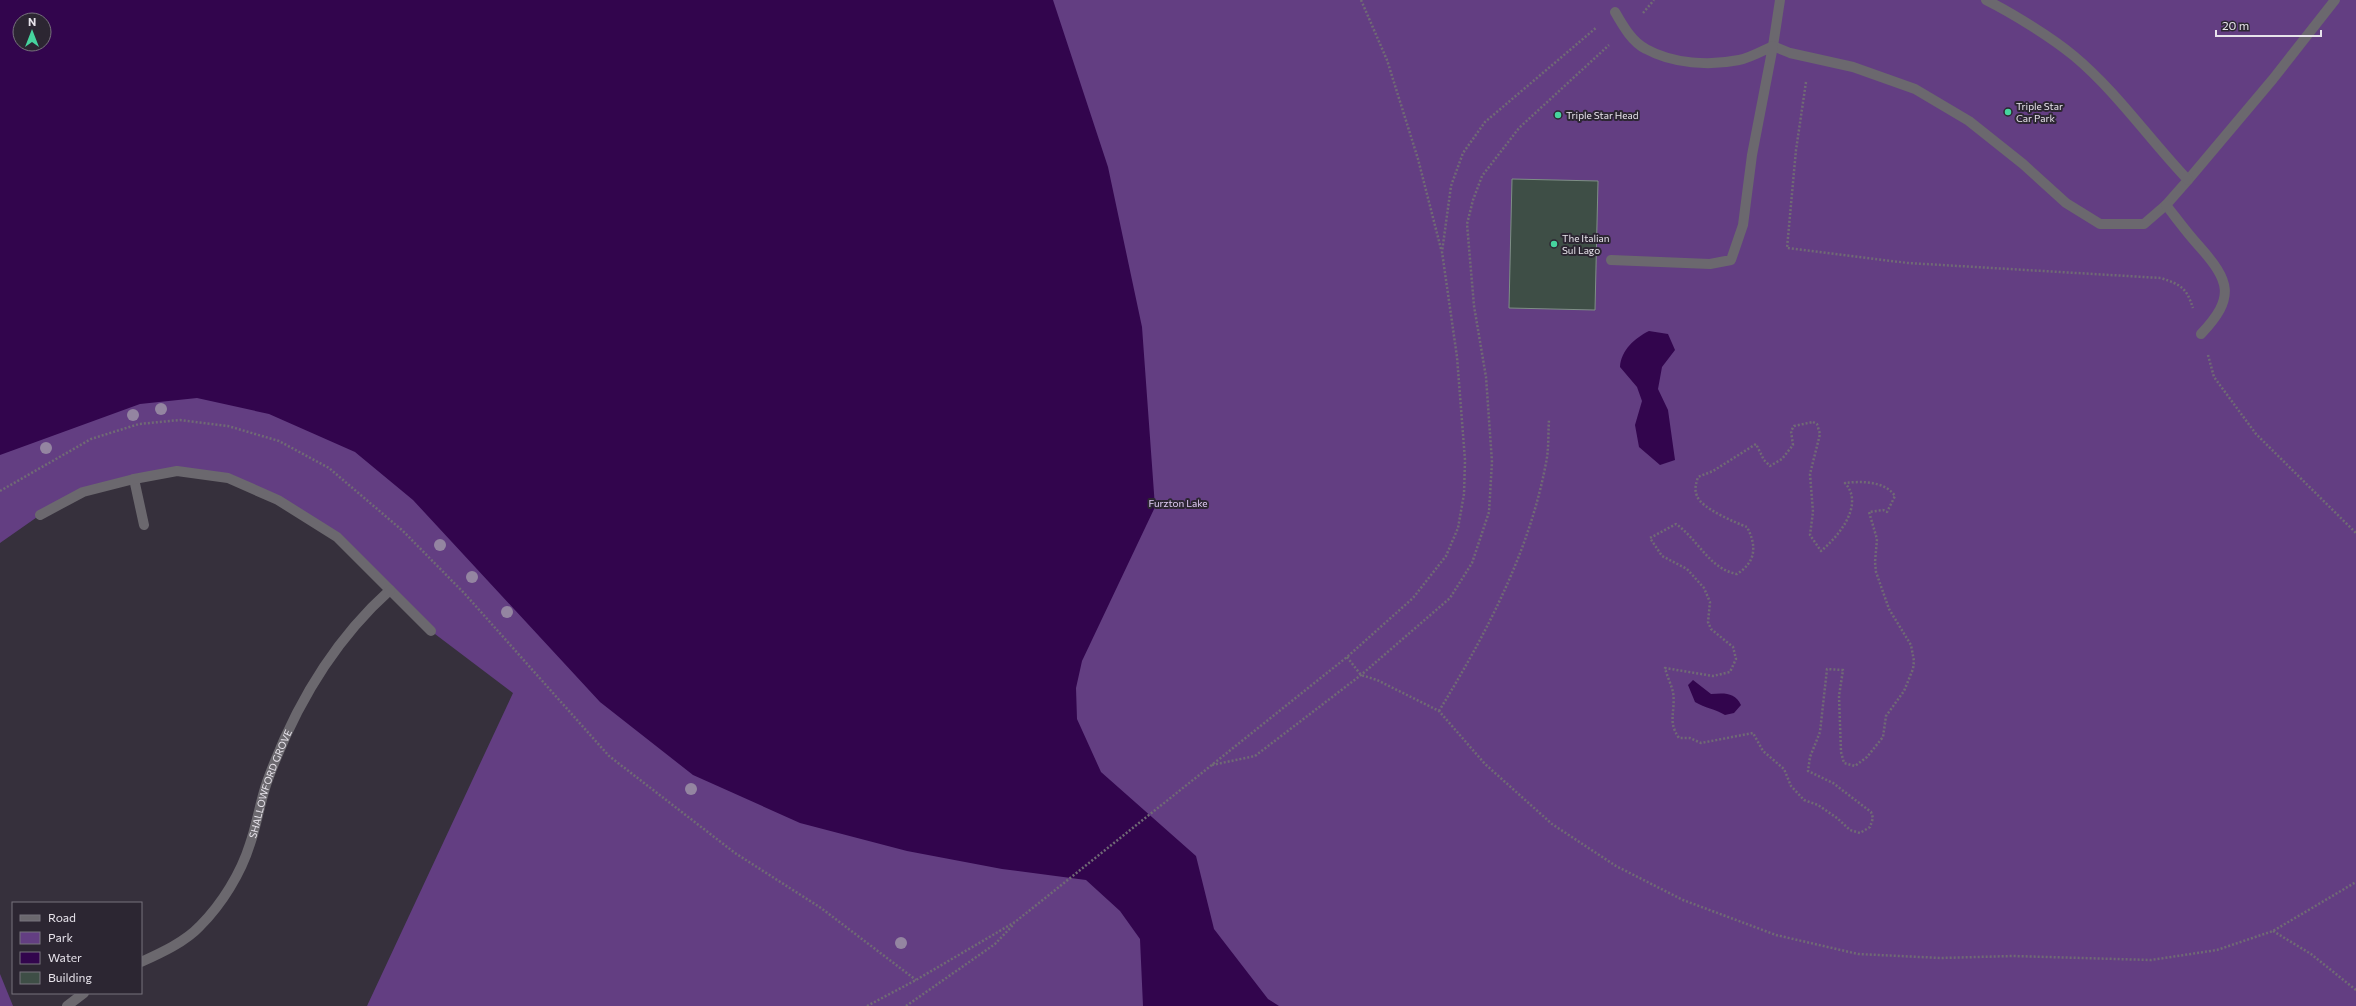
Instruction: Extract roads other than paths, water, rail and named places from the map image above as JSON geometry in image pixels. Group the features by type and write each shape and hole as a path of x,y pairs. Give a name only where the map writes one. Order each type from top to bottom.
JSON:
{"street":[{"path":"1611,260 1710,264 1731,260 1744,225 1752,155 1773,46 1780,0"},
{"path":"1986,0 2002,8 2074,56 2116,97 2159,150 2188,180"},
{"path":"1615,12 1626,30 1646,49 1672,59 1701,63 1740,60 1773,46 1810,57 1853,67 1915,89 1969,121 2023,164 2066,203 2100,224 2144,224 2166,205 2188,180 2273,79 2336,0"},
{"path":"2166,205 2213,261 2224,280 2223,302 2217,316 2201,334"},
{"path":"40,514 83,492 134,479 177,471 228,478 278,500 337,537 431,631"},
{"path":"134,479 144,525"},
{"name":"SHALLOWFORD GROVE","path":"142,962 163,953 200,927 230,887 250,845 267,783 298,712 332,652 372,606 390,590"},
{"path":"67,1006 83,994"}],"water":[{"name":"Furzton Lake","path":"0,0 1053,0 1108,167 1142,327 1155,507 1082,661 1076,688 1077,719 1101,772 1196,856 1214,929 1268,999 1279,1006 1143,1006 1140,939 1120,911 1086,880 1002,869 907,851 800,823 693,775 600,702 413,500 355,452 269,414 197,398 140,404 0,455"},
{"path":"1649,331 1668,334 1675,350 1662,367 1658,389 1668,410 1675,460 1660,465 1639,447 1635,425 1642,401 1637,387 1620,367 1623,355 1630,345"},
{"path":"1693,680 1711,694 1729,694 1736,698 1741,705 1734,713 1725,715 1695,702 1688,685"}],"place":[{"name":"Triple Star Car Park","path":"2008,112"},
{"name":"Triple Star Head","path":"1558,115"},
{"name":"The Italian Sul Lago","path":"1554,244"}]}
